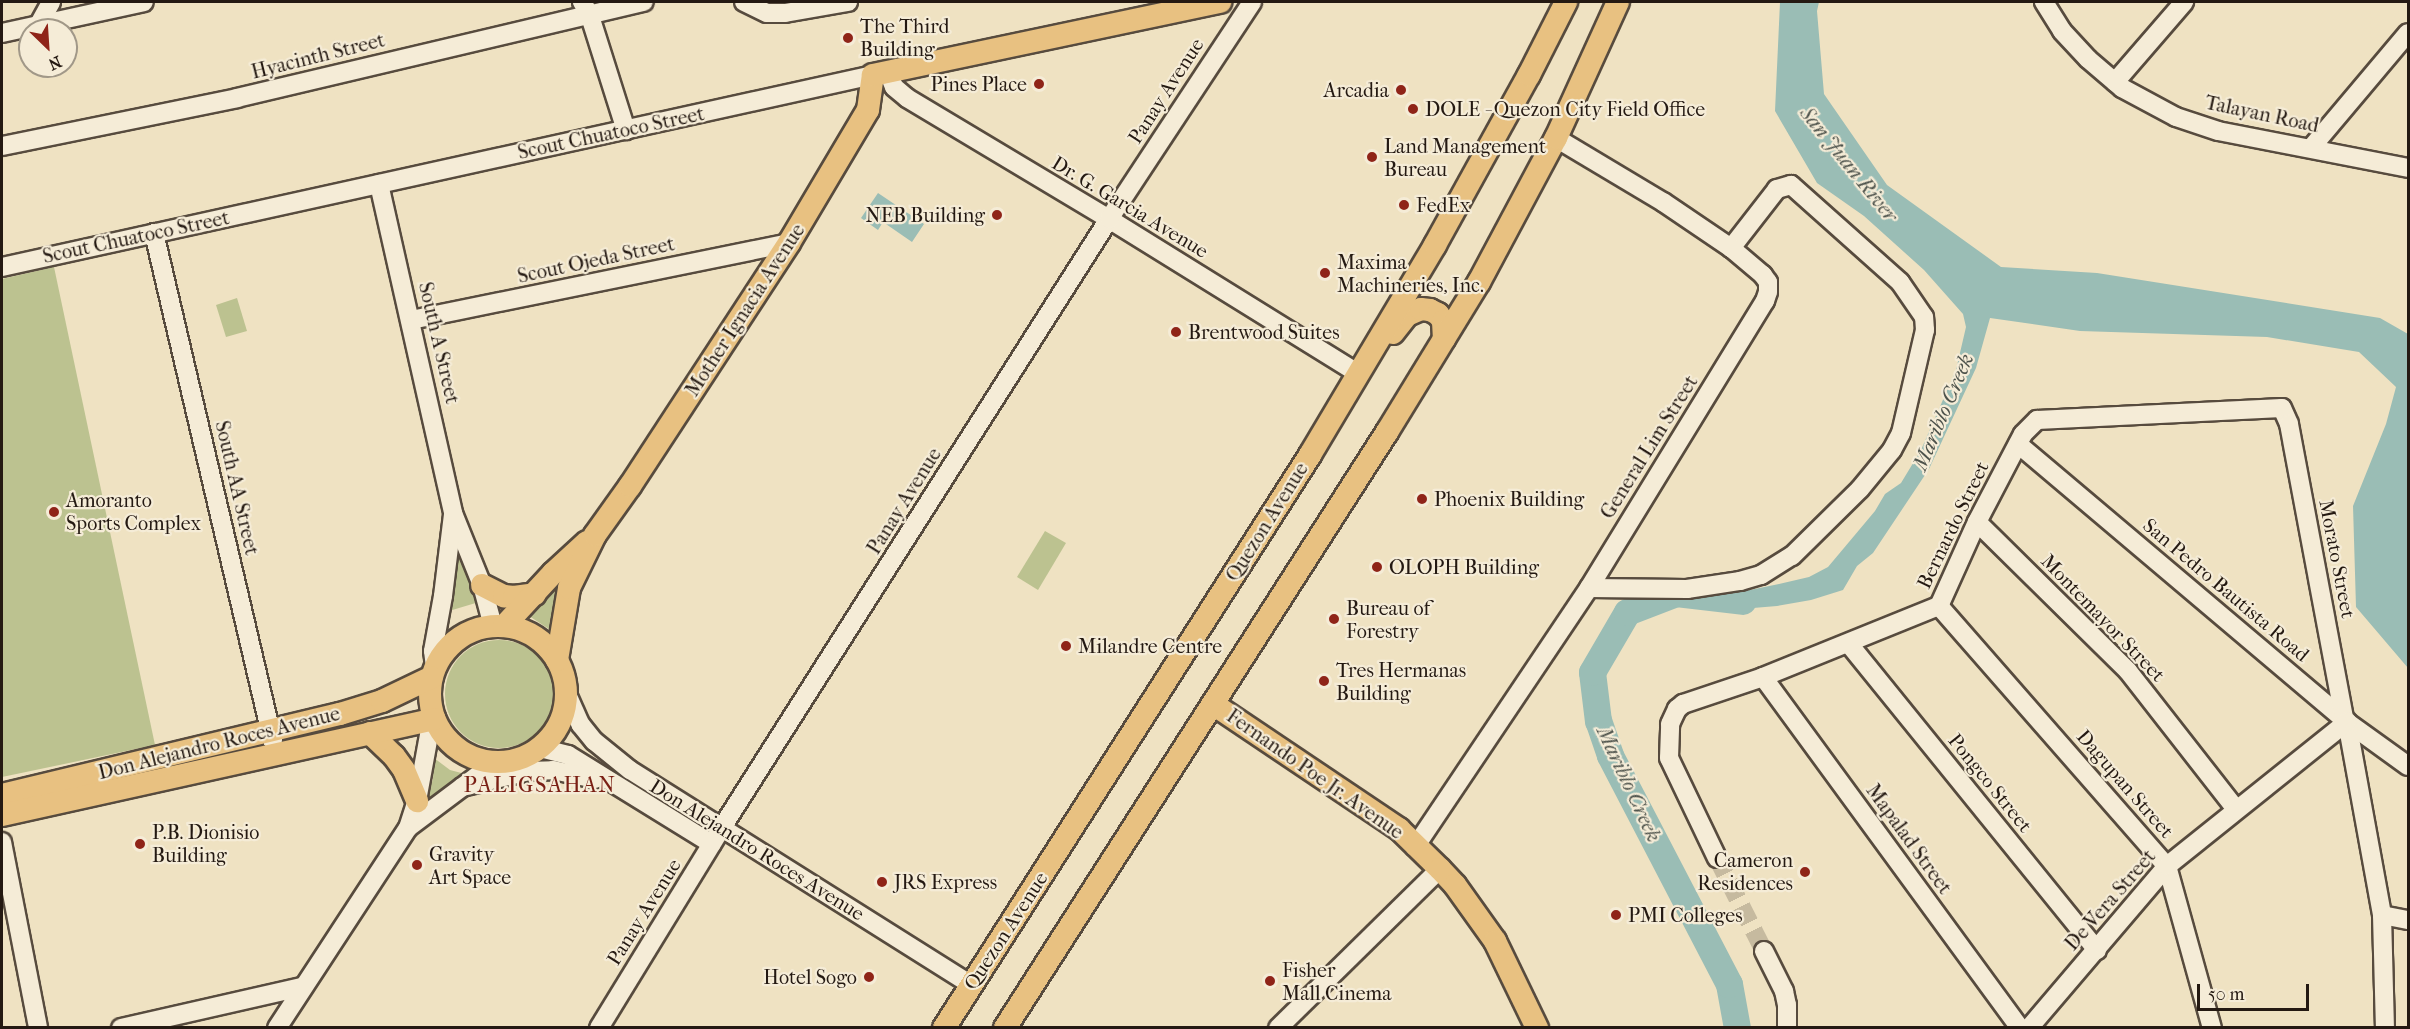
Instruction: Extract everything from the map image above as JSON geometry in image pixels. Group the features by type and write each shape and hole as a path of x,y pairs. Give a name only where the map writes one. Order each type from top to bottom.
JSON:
{"main road":[{"name":"Scout Chuatoco Street","path":"880,74 1220,2"},
{"name":"Quezon Avenue","path":"944,1028 1310,455 1435,245 1529,75 1566,2"},
{"path":"1005,1028 1444,339 1524,201 1556,138 1618,2"},
{"name":"Mother Ignacia Avenue","path":"557,660 569,588 595,535 630,486 789,243 868,110 880,74"},
{"path":"1352,382 1407,315 1421,309 1438,314 1443,321 1444,339"},
{"name":"Mother Ignacia Avenue","path":"499,626 595,535"},
{"path":"482,585 504,596 535,594"},
{"path":"499,626 529,633 545,645 557,660 566,692 560,723 540,748 515,760 502,762 482,760 463,753 447,740 435,722 429,696 433,672 454,642 473,631 499,626"},
{"name":"Don Alejandro Roces Avenue","path":"2,815 274,743 382,701 433,672"},
{"name":"Fernando Poe Jr. Avenue","path":"1209,711 1399,829 1455,885 1495,941 1537,1028"},
{"name":"Don Alejandro Roces Avenue","path":"2,795 274,743 370,733 435,722"},
{"path":"370,733 394,756 404,770 417,801"}],"street":[{"path":"42,18 51,2"},
{"path":"59,18 98,6 144,2"},
{"name":"Hyacinth Street","path":"2,146 237,98 586,7 644,2"},
{"path":"744,2 767,13 784,13 848,2"},
{"name":"Panay Avenue","path":"599,1028 717,837 1109,219 1252,2"},
{"name":"Talayan Road","path":"2044,2 2062,31 2115,82 2146,103 2187,121 2218,131 2409,168"},
{"path":"2115,82 2184,2"},
{"path":"586,7 626,130"},
{"path":"2,33 18,29"},
{"path":"2311,148 2409,33"},
{"name":"Scout Chuatoco Street","path":"2,267 880,74"},
{"name":"Dr. G. Garcia Avenue","path":"880,74 907,99 1109,219 1352,382"},
{"name":"General Lim Street","path":"1415,847 1588,588 1765,301 1768,282 1763,274 1731,248 1663,202 1556,138"},
{"name":"South A Street","path":"379,184 453,513 499,626"},
{"path":"1588,588 1687,589 1740,581 1761,575 1792,556 1860,489 1892,450 1901,433 1925,330 1924,317 1900,282 1791,185 1777,189 1731,248"},
{"name":"South AA Street","path":"154,233 274,743"},
{"name":"Scout Ojeda Street","path":"411,320 789,243"},
{"name":"Bernardo Street","path":"1717,858 1669,758 1670,724 1683,704 1763,677 1939,606 1977,522 2029,426 2037,420 2282,408"},
{"name":"Morato Street","path":"2282,408 2289,424 2382,915 2385,1028"},
{"name":"San Pedro Bautista Road","path":"2018,444 2346,720 2409,766"},
{"name":"South A Street","path":"433,672 433,651 443,596 453,513"},
{"name":"Montemayor Street","path":"1977,522 2128,671 2236,809"},
{"name":"Dagupan Street","path":"1939,606 2167,866 2212,1028"},
{"name":"Pongco Street","path":"1849,644 2097,950"},
{"name":"Mapalad Street","path":"1763,677 2020,1028"},
{"name":"Don Alejandro Roces Avenue","path":"566,692 582,725 594,741 717,837"},
{"name":"De Vera Street","path":"2029,1028 2167,866 2346,720"},
{"path":"277,1028 408,828 417,801 429,735 435,722"},
{"name":"Don Alejandro Roces Avenue","path":"540,748 560,751 619,786 717,837 971,986"},
{"path":"408,828 462,787 502,762"},
{"path":"462,787 529,771 552,770 577,773 619,786"},
{"path":"2,842 9,926 38,1028"},
{"path":"1278,1028 1440,869"},
{"path":"2382,915 2409,920"},
{"path":"1764,951 1784,991 1787,1005 1787,1028"},
{"path":"121,1028 302,987"}],"green space":[{"name":"Amoranto Sports Complex","path":"54,267 155,745 2,777 2,279"},
{"path":"237,298 247,331 226,337 216,305"},
{"path":"1045,531 1066,543 1038,590 1017,577"},
{"path":"460,537 479,602 449,611 454,589"},
{"path":"564,578 554,605 549,629 526,614"},
{"path":"499,640 520,644 537,656 549,673 553,694 549,715 537,732 520,744 499,748 478,744 461,732 449,715 445,694 449,673 461,656 478,644"},
{"path":"434,758 450,770 469,775 439,792 422,810 433,779"}],"water":[{"name":"San Juan River","path":"1780,2 1819,2 1817,11 1824,94 1887,185 2001,267 2097,273 2380,318 2408,334 2408,668 2356,607 2353,506 2386,424 2396,387 2359,352 2267,337 2080,331 1990,318 1976,368 1929,469 1873,553 1857,566 1843,590 1811,600 1777,606 1717,611 1707,594 1740,592 1779,584 1809,577 1828,567 1875,511 1885,494 1901,483 1921,450 1956,370 1966,327 1963,314 1924,270 1864,216 1817,183 1775,111"},
{"path":"878,193 924,224 912,242 883,222 878,230 861,218"}],"waterway":[{"name":"Mariblo Creek","path":"1737,1028 1729,984 1610,755 1598,721 1592,672 1627,612 1676,593 1743,601"}],"tunnel":[{"path":"1717,858 1764,951"}],"place":[{"name":"The Third Building","path":"848,38"},
{"name":"Pines Place","path":"1039,84"},
{"name":"Arcadia","path":"1401,90"},
{"name":"DOLE - Quezon City Field Office","path":"1413,109"},
{"name":"Land Management Bureau","path":"1372,157"},
{"name":"FedEx","path":"1404,205"},
{"name":"NEB Building","path":"997,215"},
{"name":"Maxima Machineries, Inc.","path":"1325,273"},
{"name":"Brentwood Suites","path":"1176,332"},
{"name":"Phoenix Building","path":"1422,499"},
{"name":"Amoranto Sports Complex","path":"54,512"},
{"name":"OLOPH Building","path":"1377,567"},
{"name":"Bureau of Forestry","path":"1334,619"},
{"name":"Milandre Centre","path":"1066,646"},
{"name":"Tres Hermanas Building","path":"1324,681"},
{"name":"P.B. Dionisio Building","path":"140,844"},
{"name":"Gravity Art Space","path":"417,865"},
{"name":"Cameron Residences","path":"1805,872"},
{"name":"JRS Express","path":"882,882"},
{"name":"PMI Colleges","path":"1616,915"},
{"name":"Hotel Sogo","path":"869,977"},
{"name":"Fisher Mall Cinema","path":"1270,981"}],"district":[{"name":"PALIGSAHAN","path":"540,786"}]}
